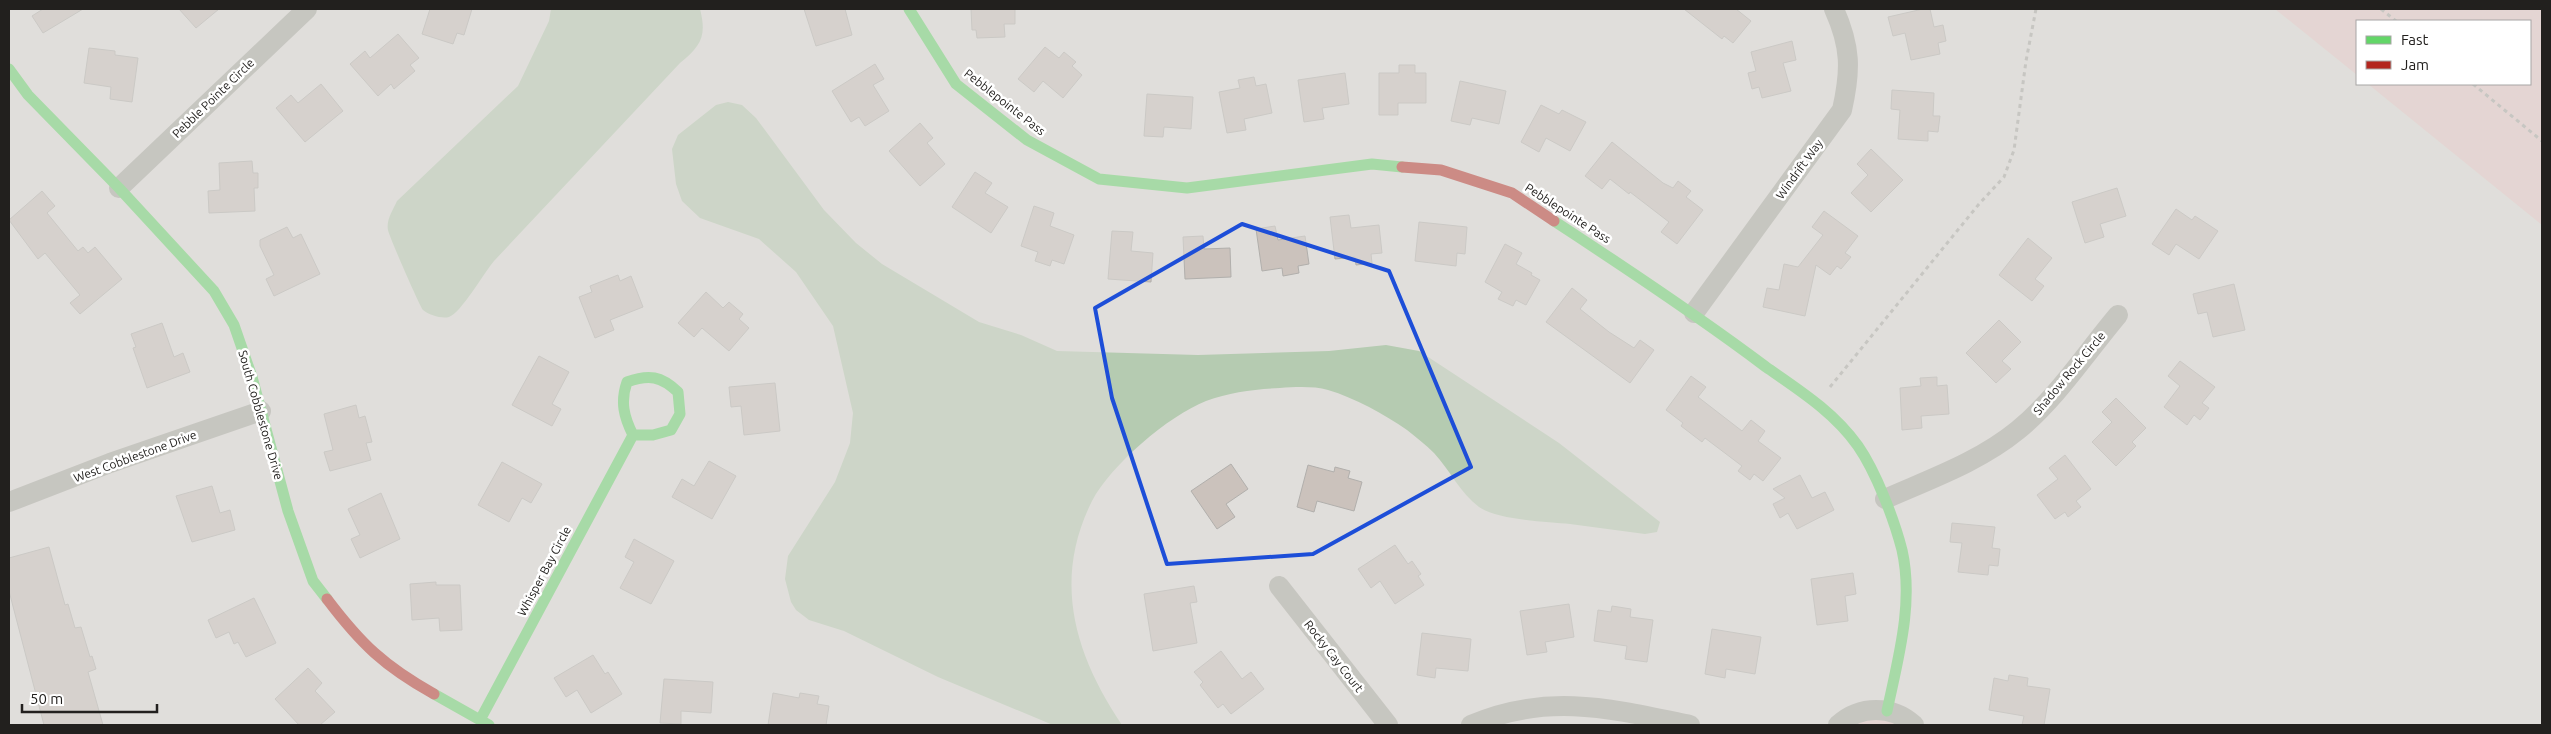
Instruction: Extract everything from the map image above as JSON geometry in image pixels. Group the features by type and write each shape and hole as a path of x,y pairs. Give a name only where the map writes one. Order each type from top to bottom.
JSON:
{"street":[{"name":"Pebble Pointe Circle","path":"119,188 306,9"},
{"name":"Pebblepointe Pass","path":"909,9 956,84 1027,140 1099,179 1187,188 1372,164 1441,170 1512,193 1694,312 1829,413 1858,446 1885,499 1902,551 1906,596 1902,637 1887,711"},
{"name":"Windrift Way","path":"1694,312 1842,110 1849,79 1849,60 1843,28 1834,9"},
{"name":"South Cobblestone Drive","path":"9,70 28,95 119,188 214,291 234,325 252,377 288,512 313,581 355,636 381,660 419,686 485,723"},
{"name":"Shadow Rock Circle","path":"1885,499 1972,460 2017,431 2043,407 2118,315"},
{"path":"644,375 664,379 678,392 680,414 671,430 653,435 633,435 622,416 621,395 627,382 644,375"},
{"name":"West Cobblestone Drive","path":"9,502 110,463 261,411"},
{"name":"Whisper Bay Circle","path":"485,723 633,435"},
{"name":"Rocky Cay Court","path":"1279,586 1388,725"},
{"path":"1472,725 1508,712 1559,705 1617,710 1690,725"},
{"path":"1838,725 1862,711 1887,711 1897,714 1914,725"}],"path":[{"path":"1830,387 1979,204 2004,177 2014,150 2026,61 2036,9"},
{"path":"2381,9 2395,20"},
{"path":"2474,85 2542,141"}],"highlighted area":[{"path":"1242,224 1389,271 1471,467 1313,554 1167,564 1112,398 1095,308"}],"shaded area":[{"path":"551,9 700,9 703,26 700,40 693,51 494,261 460,308 449,317 432,315 423,310 393,245 388,230 390,215 397,201 518,86 549,21"},
{"path":"2275,9 2542,9 2542,225 2369,85 2531,85 2531,20 2356,20 2356,74"},
{"path":"728,102 742,105 756,118 824,210 856,243 882,264 979,322 1021,335 1057,351 1198,355 1329,351 1386,345 1419,351 1559,443 1660,522 1657,532 1645,534 1523,520 1498,515 1479,507 1472,501 1440,460 1424,444 1407,430 1369,407 1338,393 1311,387 1261,389 1233,393 1206,401 1175,418 1126,457 1112,472 1092,501 1080,531 1073,560 1072,589 1074,617 1081,644 1092,672 1122,725 1053,725 938,677 844,631 809,620 796,610 791,602 785,579 788,556 835,482 850,443 853,413 833,326 796,272 759,239 700,218 682,201 676,184 672,149 678,135 716,105"},
{"path":"1866,720 1885,720 1899,725 1854,725"}],"building":[{"path":"43,9 83,9 43,33 32,16"},
{"path":"179,9 219,9 196,28"},
{"path":"430,9 472,9 464,35 457,33 453,44 422,34"},
{"path":"804,9 845,9 852,35 816,46"},
{"path":"971,9 1015,9 1015,24 1004,24 1005,37 977,38 976,30 972,30"},
{"path":"1684,9 1736,9 1751,21 1733,43 1724,36 1722,39"},
{"path":"1930,9 1934,27 1943,25 1946,41 1938,43 1940,54 1911,60 1905,33 1893,36 1888,17"},
{"path":"398,34 419,58 410,65 415,71 394,89 391,84 378,96 350,64 365,51 370,58"},
{"path":"1792,41 1796,60 1783,63 1791,91 1762,98 1759,87 1752,89 1748,73 1756,71 1751,52"},
{"path":"1045,47 1059,58 1064,52 1076,62 1072,66 1082,75 1063,98 1043,81 1034,92 1018,79"},
{"path":"89,48 115,51 115,55 138,58 132,102 110,99 111,87 84,83"},
{"path":"875,64 884,79 873,85 889,111 865,126 859,117 851,122 832,91"},
{"path":"1399,65 1415,65 1415,73 1426,73 1426,103 1398,103 1398,115 1379,115 1379,73 1399,73"},
{"path":"1345,73 1349,104 1322,108 1324,119 1304,122 1298,80"},
{"path":"1254,77 1256,86 1266,84 1272,113 1244,119 1246,130 1227,133 1219,92 1240,88 1238,80"},
{"path":"1460,81 1506,91 1499,124 1472,118 1470,125 1451,121"},
{"path":"321,84 343,111 305,142 276,108 291,95 298,103"},
{"path":"1892,90 1934,93 1933,116 1940,116 1938,132 1928,131 1928,141 1898,139 1900,110 1891,109"},
{"path":"1147,94 1193,97 1191,129 1164,127 1163,137 1144,136"},
{"path":"1541,105 1559,114 1562,110 1586,122 1570,151 1546,138 1539,152 1521,142"},
{"path":"920,123 933,138 927,143 945,164 920,186 889,151"},
{"path":"1612,142 1663,183 1673,188 1678,181 1691,191 1686,197 1703,210 1677,244 1661,232 1669,222 1630,192 1629,194 1610,179 1602,189 1585,176"},
{"path":"1871,149 1903,180 1871,212 1851,193 1868,175 1857,164"},
{"path":"252,161 253,173 258,173 258,188 254,188 255,211 209,213 208,191 220,190 219,163"},
{"path":"975,172 992,183 985,193 1008,207 991,233 952,207"},
{"path":"2117,188 2126,216 2100,224 2104,237 2085,243 2072,202"},
{"path":"42,191 55,206 47,213 78,251 83,247 88,253 95,247 122,279 80,314 70,303 80,295 45,253 38,259 9,220"},
{"path":"1034,206 1054,213 1050,226 1074,235 1064,264 1052,260 1050,266 1035,261 1038,252 1021,246"},
{"path":"2176,209 2192,220 2195,216 2218,231 2199,259 2176,244 2169,255 2152,244"},
{"path":"1824,211 1858,236 1845,253 1851,257 1841,269 1837,266 1830,275 1816,265 1805,316 1763,307 1767,288 1779,290 1784,264 1798,267 1823,235 1812,227"},
{"path":"1349,215 1351,228 1379,225 1382,253 1371,254 1372,263 1356,265 1355,257 1335,259 1330,217"},
{"path":"1419,222 1467,227 1465,254 1457,253 1456,266 1415,261"},
{"path":"1275,226 1278,240 1305,236 1309,264 1298,266 1299,273 1283,276 1282,268 1262,271 1256,229"},
{"path":"287,227 293,238 301,234 320,274 274,296 266,279 274,275 260,246 260,240"},
{"path":"1112,231 1133,232 1131,251 1153,253 1151,282 1108,279"},
{"path":"1203,236 1204,249 1230,248 1231,277 1185,279 1183,237"},
{"path":"2028,238 2052,258 2035,279 2044,286 2032,301 1999,275"},
{"path":"1505,244 1522,253 1516,264 1540,280 1526,305 1516,300 1513,306 1498,299 1502,292 1485,282"},
{"path":"618,275 620,281 631,276 643,307 610,320 614,330 595,338 579,297 592,292 590,286"},
{"path":"2234,284 2245,330 2213,337 2207,312 2198,314 2193,294"},
{"path":"1572,288 1587,300 1580,309 1609,332 1634,348 1640,340 1654,350 1630,383 1546,322"},
{"path":"706,292 723,308 729,302 743,314 739,319 749,328 729,351 702,328 694,337 678,323"},
{"path":"1999,320 2021,342 2002,361 2011,369 1996,383 1966,353"},
{"path":"162,323 174,357 183,353 190,372 147,388 133,348 136,347 131,334"},
{"path":"539,356 569,372 552,404 561,409 552,426 512,405"},
{"path":"2180,361 2215,387 2202,403 2209,408 2200,420 2194,415 2187,425 2164,407 2180,386 2168,376"},
{"path":"1691,376 1706,387 1698,397 1742,431 1751,420 1765,431 1758,441 1781,458 1763,481 1754,474 1750,480 1738,471 1742,466 1705,438 1702,442 1681,426 1683,423 1666,410"},
{"path":"1937,377 1937,386 1947,385 1949,414 1921,416 1922,428 1902,430 1900,388 1921,386 1920,378"},
{"path":"775,383 780,431 744,435 741,406 731,407 729,387"},
{"path":"2116,398 2146,428 2132,442 2136,446 2116,466 2092,442 2112,422 2102,412"},
{"path":"356,405 359,418 365,416 372,442 366,443 371,460 330,471 324,452 333,450 324,414"},
{"path":"2065,455 2091,489 2076,501 2081,507 2068,517 2065,512 2055,519 2037,495 2058,479 2049,468"},
{"path":"709,461 736,476 712,519 672,497 682,479 694,486"},
{"path":"502,462 542,484 531,503 522,498 509,522 478,505"},
{"path":"1231,464 1248,489 1226,504 1235,517 1217,529 1191,491"},
{"path":"1308,465 1334,472 1335,467 1350,471 1348,478 1362,482 1354,511 1317,501 1314,512 1297,507"},
{"path":"1800,475 1812,498 1825,492 1834,510 1797,529 1788,513 1780,518 1773,504 1785,498 1773,489"},
{"path":"212,486 220,513 230,510 235,530 192,542 176,496"},
{"path":"381,493 400,539 360,558 351,539 360,535 348,509"},
{"path":"1952,523 1995,527 1992,548 2000,549 1998,566 1989,565 1988,575 1958,572 1962,543 1950,542"},
{"path":"634,539 674,561 651,604 620,588 634,562 625,557"},
{"path":"1395,545 1408,564 1412,561 1421,574 1418,576 1424,585 1395,604 1380,581 1371,588 1358,569"},
{"path":"49,547 65,605 68,604 75,628 81,627 90,657 92,656 96,669 88,672 103,725 44,725 9,591 9,558"},
{"path":"1853,573 1856,594 1845,596 1848,621 1817,625 1811,579"},
{"path":"436,582 436,585 460,585 462,630 440,631 439,618 412,620 410,584"},
{"path":"1194,586 1197,602 1190,603 1197,643 1153,651 1144,594"},
{"path":"254,598 276,643 246,657 238,642 234,644 229,632 216,638 208,620"},
{"path":"1569,604 1574,637 1545,642 1547,652 1527,655 1520,611"},
{"path":"1612,606 1631,609 1630,617 1653,620 1647,662 1625,659 1627,646 1594,641 1598,610 1611,612"},
{"path":"1712,629 1761,637 1755,674 1726,669 1725,678 1705,674"},
{"path":"1422,633 1471,639 1468,671 1436,668 1435,678 1417,675"},
{"path":"1221,651 1242,679 1251,672 1264,689 1231,714 1223,704 1218,708 1200,685 1203,682 1194,672"},
{"path":"593,655 605,674 608,672 622,694 591,713 577,690 566,697 554,678"},
{"path":"308,668 322,683 315,691 335,712 320,725 299,725 275,699"},
{"path":"2009,675 2028,678 2027,686 2050,689 2044,725 2022,725 2024,716 1989,710 1994,678 2008,681"},
{"path":"664,679 713,682 711,713 681,711 681,724 660,723"},
{"path":"773,693 799,698 800,693 819,696 817,704 829,706 826,725 768,725"}],"traffic: fast":[{"path":"909,9 956,84 1027,140 1099,179 1187,188 1372,164 1402,167"},
{"path":"9,69 28,95 119,188 214,291 234,325 252,377 288,511 313,581 327,599"},
{"path":"1554,221 1688,310 1803,393 1827,412 1858,446 1878,482 1889,510 1902,550 1905,570 1906,590 1903,631 1887,711"},
{"path":"480,720 633,435 627,422 623,403 627,382 648,377 654,378 666,383 678,392 680,414 671,430 653,435 633,435"},
{"path":"434,694 489,725"}],"traffic: jam":[{"path":"1402,167 1441,170 1512,193 1554,221"},
{"path":"327,599 351,629 374,653 401,674 434,694"}]}
